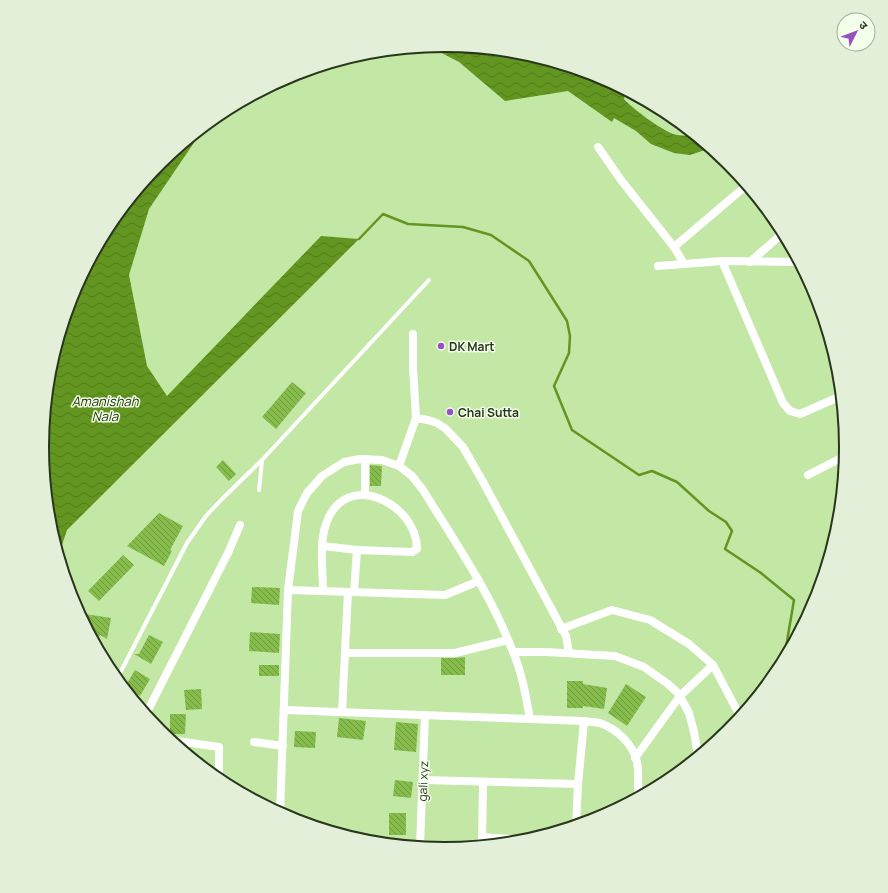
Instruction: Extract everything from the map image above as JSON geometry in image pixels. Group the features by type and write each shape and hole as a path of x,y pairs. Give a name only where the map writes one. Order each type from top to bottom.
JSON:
{"street":[{"path":"598,147 621,180 674,247 684,264"},
{"path":"674,247 743,189"},
{"path":"750,262 778,237"},
{"path":"722,261 783,403 790,411 800,414 836,398"},
{"path":"658,266 722,261 793,262"},
{"path":"399,466 416,418 413,368 413,334"},
{"path":"416,418 437,423 446,429 463,447 566,636 569,653"},
{"path":"365,459 365,495"},
{"path":"280,806 288,590 298,511 306,493 322,476 344,462 365,459 382,460 399,466 412,476 423,490 479,581 514,652 522,680 530,719"},
{"path":"808,475 838,459"},
{"path":"322,546 357,550 412,552 417,549 417,542 408,522 391,504 381,498 365,495 354,495 341,502 332,512 326,525 322,546 323,591"},
{"path":"149,709 228,553 240,525"},
{"path":"342,712 345,654 357,550"},
{"path":"288,590 445,595 479,581"},
{"path":"561,629 612,610 650,620 688,644 713,665 737,711"},
{"path":"345,654 455,653 508,640"},
{"path":"514,652 615,656 644,667 668,684 680,696 690,713 697,749"},
{"path":"635,758 680,696 713,665"},
{"path":"284,710 584,721 600,724 617,733 625,740 633,752 638,779 638,791"},
{"name":"gali xyz","path":"420,841 425,716"},
{"path":"576,819 584,721"},
{"path":"183,742 219,747 219,771"},
{"path":"254,742 283,746"},
{"path":"423,780 578,784"},
{"path":"482,840 483,782"}],"lane":[{"path":"120,672 187,543 211,510 262,460 429,280"},
{"path":"259,490 262,460"}],"water":[{"path":"440,52 470,52 496,55 521,59 571,72 625,95 624,99 654,123 673,134 687,136 704,150 690,155 674,153 651,144 636,131 614,118 612,122 568,91 505,101 459,62"},
{"name":"Amanishah Nala","path":"196,140 149,209 129,275 147,366 167,396 321,236 359,239 67,530 62,546 52,498 49,446 52,395 62,344 79,295 102,249 131,206 165,167"}],"building":[{"path":"292,382 306,393 276,429 262,417"},
{"path":"223,460 236,474 229,481 216,467"},
{"path":"370,465 382,466 381,486 370,486"},
{"path":"159,513 183,526 170,550 172,551 164,566 127,546"},
{"path":"123,555 134,565 99,601 88,591"},
{"path":"252,587 280,588 279,605 251,603"},
{"path":"87,614 111,618 107,639 100,635 99,637"},
{"path":"250,632 280,634 279,653 249,651"},
{"path":"149,635 163,642 151,664 134,654 139,654"},
{"path":"465,657 465,675 441,675 441,658"},
{"path":"259,665 279,665 279,676 259,676"},
{"path":"135,670 150,679 140,696 128,682"},
{"path":"567,681 583,681 583,684 607,688 604,709 583,706 583,708 567,708"},
{"path":"626,684 646,697 627,726 608,713"},
{"path":"201,689 202,709 186,710 184,690"},
{"path":"170,714 186,714 185,734 174,734 170,730"},
{"path":"339,718 366,721 363,740 337,737"},
{"path":"396,722 418,724 416,752 394,750"},
{"path":"295,731 316,732 315,748 294,747"},
{"path":"395,780 413,782 411,798 393,796"},
{"path":"389,813 406,813 406,835 389,835"}],"waterway":[{"path":"359,239 383,214 408,224 463,227 491,235 529,261 567,321 570,336 569,353 554,386 572,430 639,475 652,471 677,482 709,511 726,522 732,531 725,549 761,573 794,600 787,642"}],"place":[{"name":"DK Mart","path":"441,346"},
{"name":"Chai Sutta","path":"450,412"}]}
